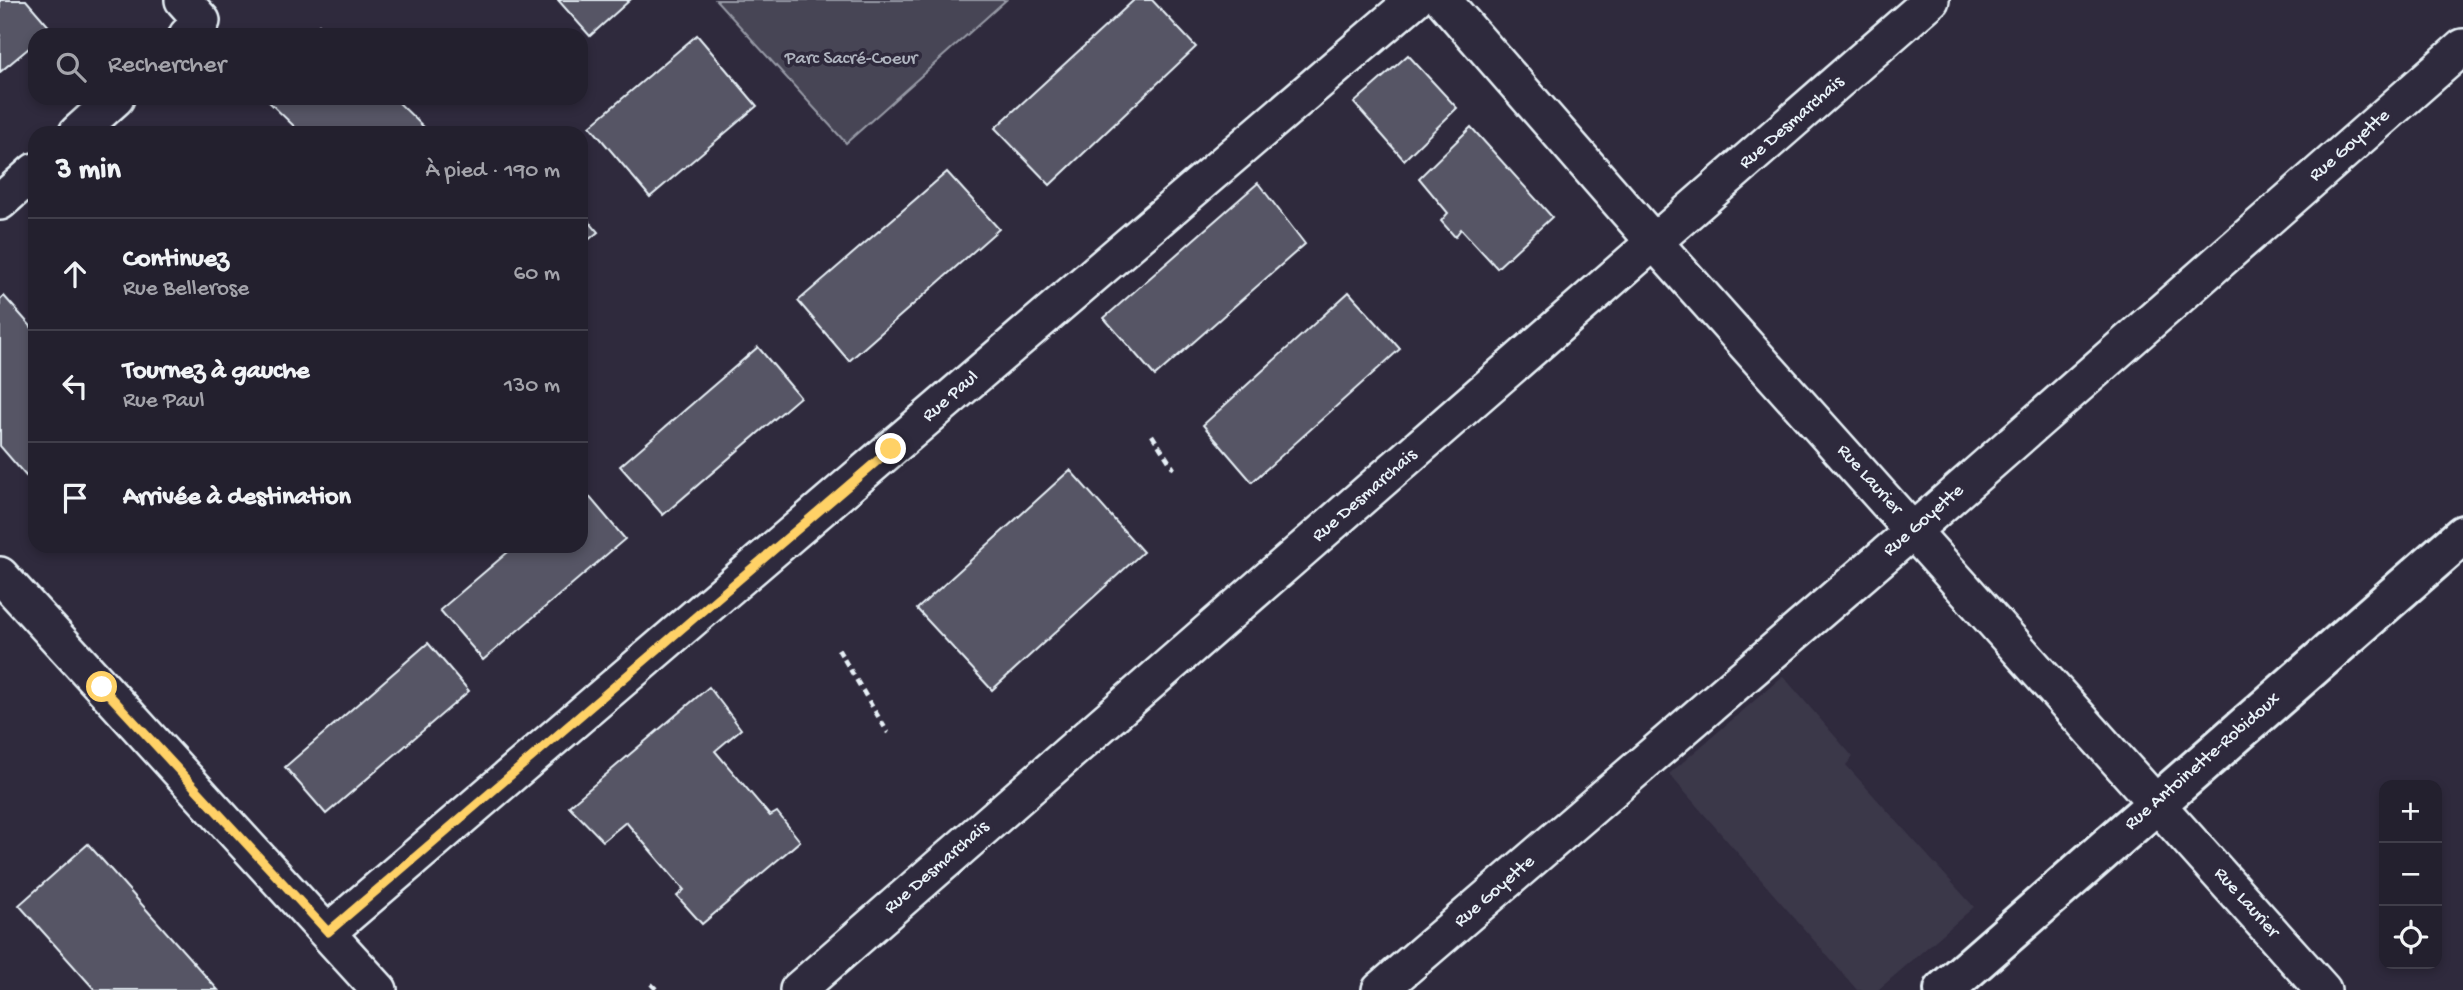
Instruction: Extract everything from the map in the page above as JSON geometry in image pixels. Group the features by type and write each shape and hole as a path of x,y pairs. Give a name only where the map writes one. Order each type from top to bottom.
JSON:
{"street":[{"path":"183,0 202,21 194,28"},
{"name":"Rue Paul","path":"328,932 1415,0"},
{"name":"Rue Laurier","path":"1443,0 1655,243 2323,990"},
{"name":"Rue Desmarchais","path":"798,990 1931,0"},
{"name":"Rue Goyette","path":"1380,990 1914,530 2463,47"},
{"path":"85,126 109,105"},
{"path":"0,202 28,177"},
{"name":"Rue Antoinette-Robidoux","path":"1944,990 2463,535"},
{"path":"0,575 379,990"}],"path":[{"path":"1152,435 1174,469"},
{"path":"838,649 887,733"},
{"path":"651,984 657,990"}],"shaded area":[{"path":"1783,676 1853,757 1846,765 1974,907 1878,990 1857,990 1669,774"}],"green space":[{"name":"Parc Sacré-Coeur","path":"716,0 1006,0 846,143"}],"building":[{"path":"0,0 26,0 50,28 28,28 28,49 0,72"},
{"path":"558,0 630,0 590,36 588,28 583,28"},
{"path":"1134,0 1152,0 1196,47 1050,185 995,128"},
{"path":"697,35 757,106 650,197 590,126"},
{"path":"1408,55 1457,108 1404,160 1354,103"},
{"path":"272,105 401,105 423,126 294,126"},
{"path":"1471,127 1552,217 1497,268 1461,229 1455,237 1441,221 1448,213 1419,178"},
{"path":"947,172 999,229 849,361 798,301"},
{"path":"1258,183 1305,244 1155,376 1104,318"},
{"path":"588,220 598,232 588,240"},
{"path":"1349,292 1400,349 1252,482 1203,425"},
{"path":"4,296 28,323 26,476 0,446 0,300"},
{"path":"758,347 800,397 663,515 620,466"},
{"path":"1070,470 1143,552 992,690 917,609"},
{"path":"588,495 625,539 483,660 440,610 507,553 588,553"},
{"path":"428,643 469,691 326,814 285,767"},
{"path":"709,687 741,729 715,751 770,816 777,812 800,841 702,924 677,896 684,890 626,822 603,841 569,806"},
{"path":"88,844 218,990 95,990 19,905"}],"route":[{"path":"102,687 328,932 891,449"}]}
